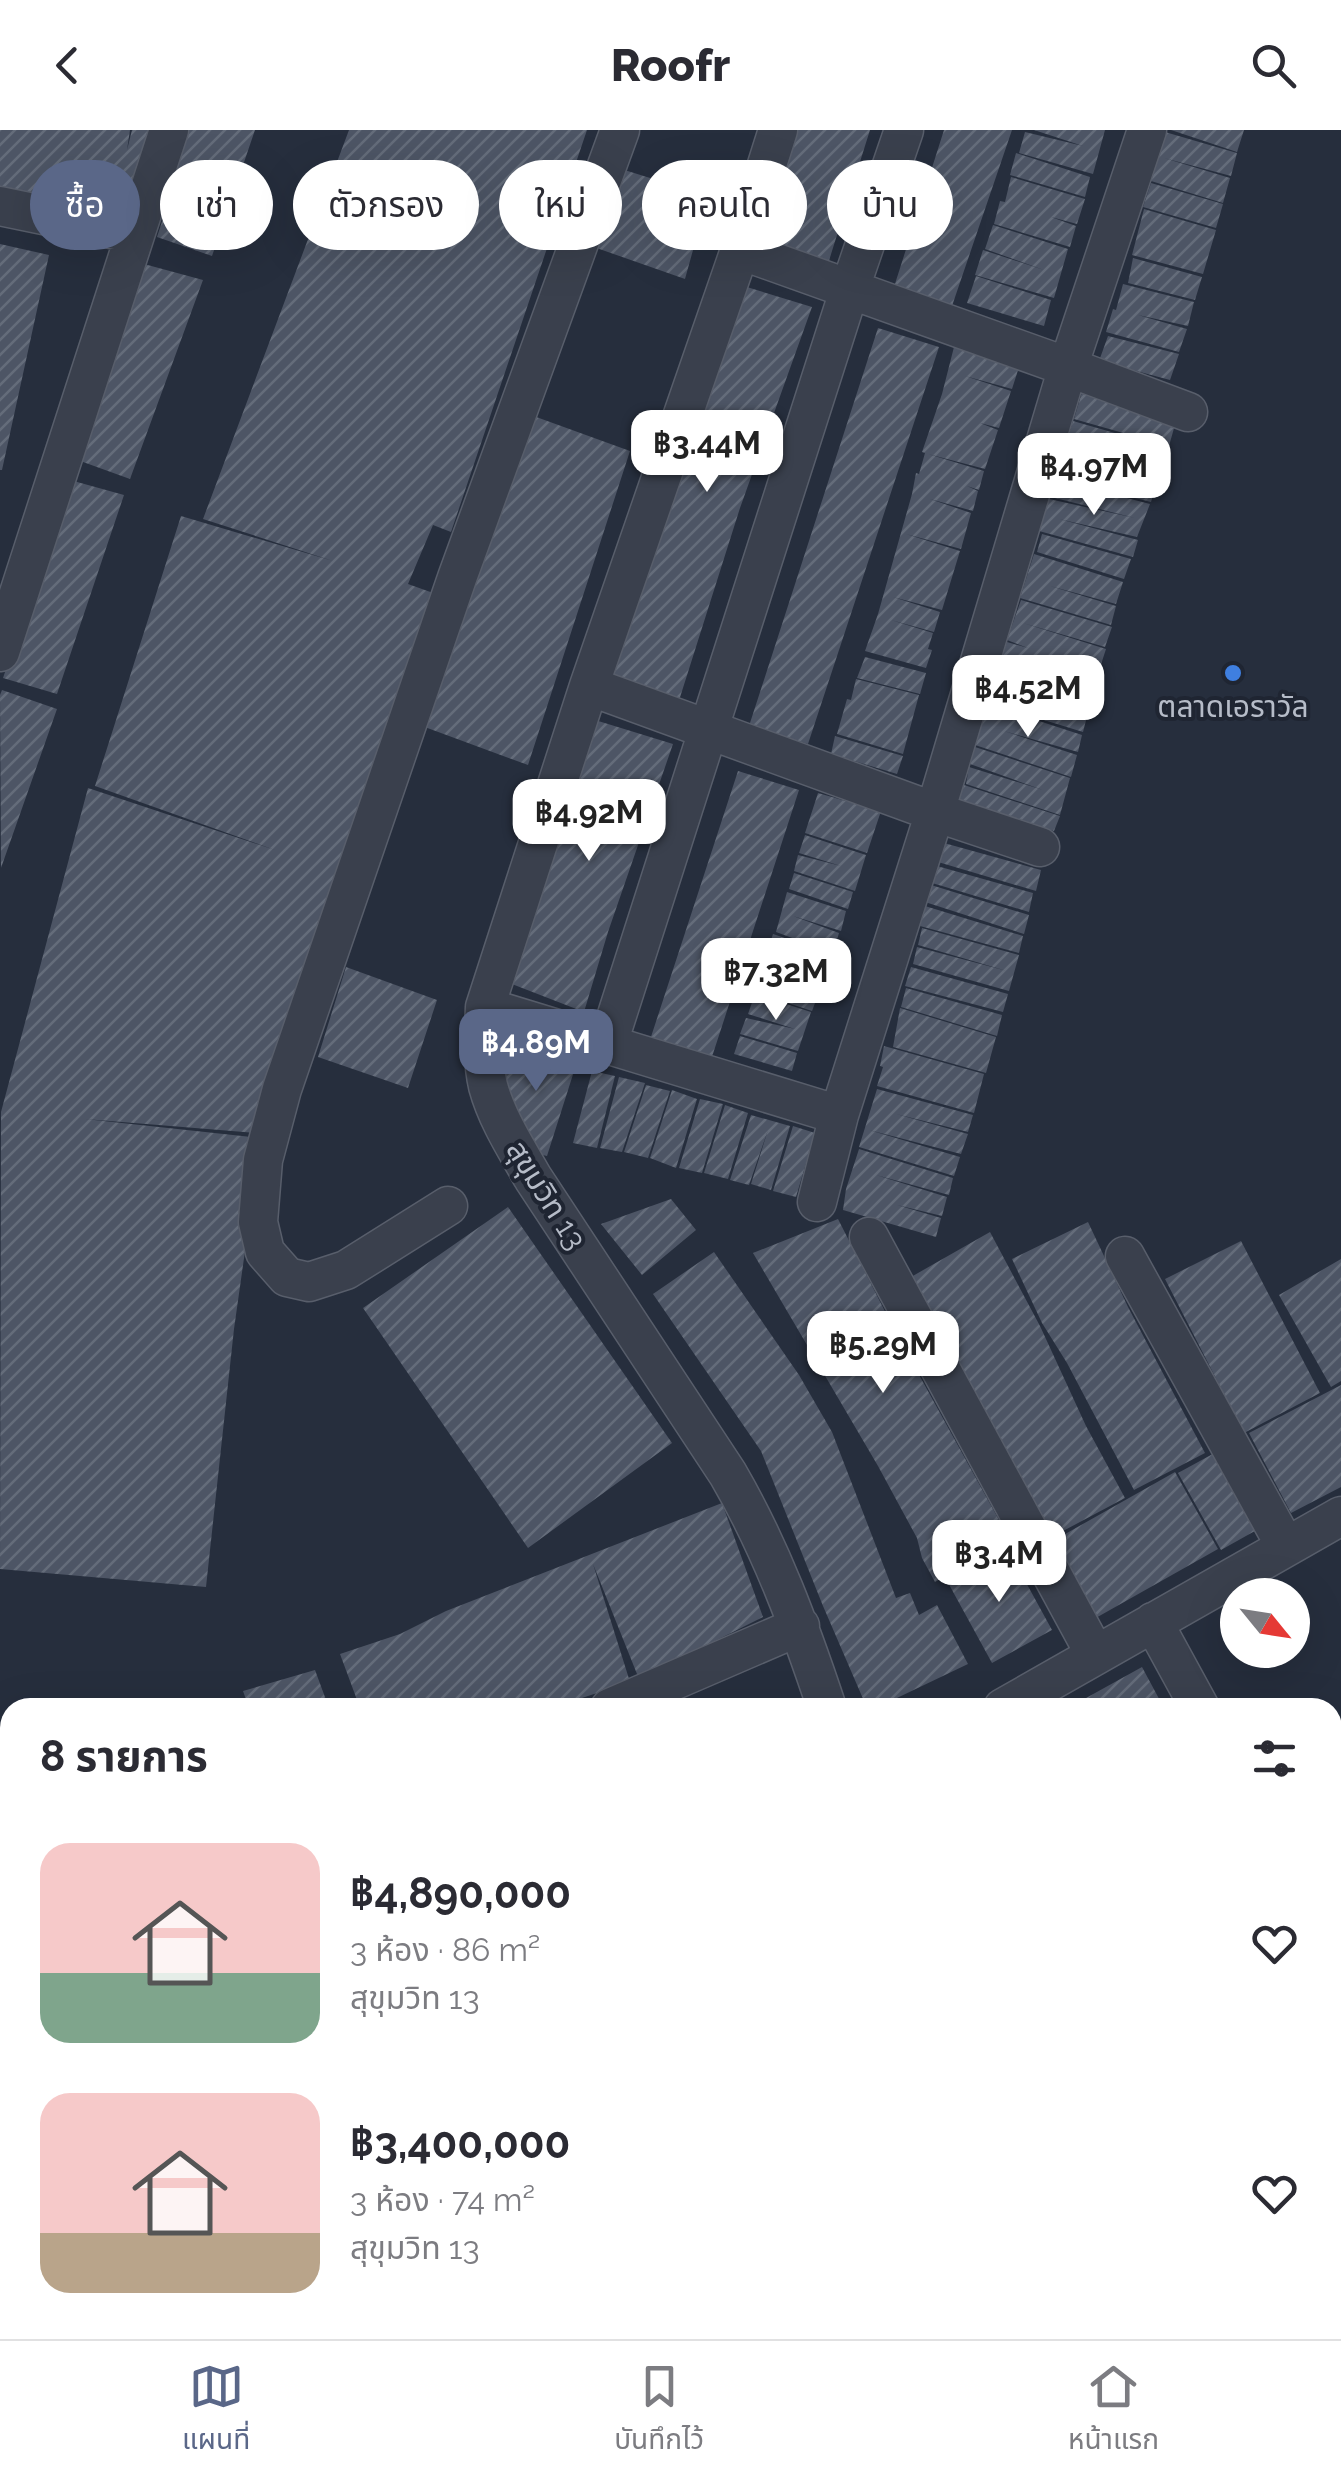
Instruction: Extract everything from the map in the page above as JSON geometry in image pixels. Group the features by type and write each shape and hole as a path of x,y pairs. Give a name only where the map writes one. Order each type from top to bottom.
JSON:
{"street":[{"path":"140,219 169,130"},
{"path":"448,1206 346,1270 309,1282 287,1278 265,1252 258,1222 264,1160 282,1088 457,578 620,130"},
{"name":"สุขุมวิท 13","path":"768,160 778,130"},
{"path":"608,1044 706,730 904,130"},
{"path":"817,1202 839,1114 935,812 1068,366 1147,130"},
{"path":"0,206 30,212"},
{"path":"0,652 130,250"},
{"path":"740,250 1188,412"},
{"name":"สุขุมวิท 13","path":"740,250 589,686 485,1007 484,1048 488,1085 504,1127 533,1178 752,1516 800,1626 824,1698"},
{"path":"589,686 1040,847"},
{"path":"485,1007 839,1114"},
{"path":"869,1237 1095,1654"},
{"path":"1125,1256 1286,1547"},
{"path":"1020,1698 1341,1516"},
{"path":"1153,1622 1195,1698"},
{"path":"633,1698 800,1626"}],"building":[{"path":"0,130 130,130 127,150 132,130 255,130 245,160 160,160 160,190 140,183 140,160 30,160 30,198 0,192"},
{"path":"349,130 587,130 577,160 499,160 499,250 546,250 451,532 433,525 408,584 464,604 528,414 630,451 528,765 422,726 281,1135 85,1119 261,1138 234,1329 206,1587 0,1569 1,1112 88,788 275,850 95,786 181,516 333,561 203,519 304,250 479,250 479,160 338,160"},
{"path":"790,130 870,130 861,160 827,160 827,250 832,250 827,267 782,250 807,250 807,160 780,160"},
{"path":"944,130 1012,130 952,306 894,287 906,250 953,250 953,160 934,160"},
{"path":"1034,130 1105,130 1093,174 1019,153 1025,132 1083,146"},
{"path":"1171,130 1244,130 1237,152"},
{"path":"1165,132 1237,153 1231,176 1164,158 1230,178 1223,203 1151,181"},
{"path":"1016,153 1090,177 1085,197 1010,175"},
{"path":"622,169 642,175 642,250 693,250 685,279 602,250 622,250"},
{"path":"1011,177 1085,199 1077,224 1051,217 1076,226 1070,247 994,224"},
{"path":"1151,183 1223,204 1216,228 1143,207"},
{"path":"1144,209 1216,230 1203,274 1132,255"},
{"path":"993,225 1068,249 1054,298 975,275 983,250 1044,270 985,249"},
{"path":"0,244 49,255 2,470 0,470"},
{"path":"1133,258 1202,277 1195,300 1128,283"},
{"path":"144,264 203,280 130,479 72,458"},
{"path":"976,276 1051,300 1044,326 967,303"},
{"path":"737,284 812,307 740,508 676,710 605,683"},
{"path":"1123,284 1194,302 1188,326 1138,315 1187,329 1179,352 1106,332"},
{"path":"878,328 939,347 808,744 749,726"},
{"path":"1108,336 1179,354 1170,380 1099,361"},
{"path":"954,347 1019,367 1012,389 965,376 1011,391 999,428 980,423 998,430 985,469 928,454 984,471 979,490 967,486 978,491 973,511 930,499 971,513 961,549 906,534 960,551 942,610 893,597 940,612 934,632 891,620 933,633 926,668 865,651"},
{"path":"1082,392 1176,421 1169,446 1074,419"},
{"path":"1073,421 1167,448 1151,502 1059,479 1064,462 1118,476 1063,459 1068,442 1106,452 1067,440"},
{"path":"70,480 124,495 57,694 3,678"},
{"path":"1057,480 1150,504 1137,537 1059,519 1138,540 1133,557 1039,531 1049,499 1135,518 1051,497"},
{"path":"1042,534 1131,559 1124,579 1037,552"},
{"path":"1034,554 1123,582 1116,604 1050,586 1116,606 1111,625 1020,598"},
{"path":"1021,600 1112,627 1105,647 1023,623 1106,649 1094,686 1000,661 1007,642 1028,648 1007,640"},
{"path":"865,657 926,673 920,694 857,678"},
{"path":"1002,663 1094,689 1083,732 988,703"},
{"path":"856,679 919,695 903,754 837,734"},
{"path":"2,690 57,709 1,868 0,695"},
{"path":"987,704 1082,735 1078,752 1004,731 1077,755 1071,777 975,745"},
{"path":"595,720 673,744 584,1012 507,982"},
{"path":"835,736 903,756 897,774 831,754"},
{"path":"975,747 1070,778 1060,815 966,784 969,767 1043,790 970,764"},
{"path":"738,771 799,790 709,1066 648,1046"},
{"path":"964,785 1060,816 1054,831 957,804"},
{"path":"818,793 881,811 867,853 805,833"},
{"path":"805,835 866,855 855,891 794,871 798,855 841,866 799,853"},
{"path":"944,843 1041,870 1036,891 938,862"},
{"path":"937,866 1033,893 1029,912 932,883"},
{"path":"794,873 853,892 848,909 789,889"},
{"path":"931,885 1029,915 1024,934 925,902"},
{"path":"787,892 846,911 841,931 793,916 839,933 833,953 776,932"},
{"path":"925,906 1023,936 1019,953 920,926"},
{"path":"922,928 1019,955 1009,991 913,964 917,947 1007,971 918,945"},
{"path":"773,934 832,954 826,972 767,952"},
{"path":"767,954 824,975 818,992 760,973"},
{"path":"346,967 437,1000 408,1088 318,1057"},
{"path":"911,967 1008,994 1003,1012 905,986"},
{"path":"760,975 818,995 812,1011 755,992"},
{"path":"906,988 1002,1015 997,1036 901,1007"},
{"path":"755,994 811,1012 798,1051 740,1034 746,1018 795,1029 748,1014"},
{"path":"900,1008 996,1037 986,1073 893,1047"},
{"path":"740,1036 797,1053 792,1071 734,1054"},
{"path":"501,1043 576,1065 547,1156 529,1152 504,1090"},
{"path":"884,1046 984,1074 974,1113 877,1086"},
{"path":"592,1071 615,1076 597,1148 573,1143"},
{"path":"619,1077 645,1083 622,1152 600,1148"},
{"path":"646,1085 670,1091 648,1158 624,1152"},
{"path":"877,1089 973,1115 968,1132 896,1114 968,1134 961,1154 869,1130 960,1157 954,1176 859,1147"},
{"path":"672,1090 697,1099 676,1168 650,1158"},
{"path":"700,1099 723,1104 702,1173 679,1168"},
{"path":"725,1105 748,1113 728,1179 704,1173"},
{"path":"751,1115 790,1126 771,1190 751,1184 768,1130 749,1185 730,1180"},
{"path":"793,1126 815,1133 796,1197 773,1191"},
{"path":"859,1149 953,1178 949,1195 876,1175 947,1197 942,1216 897,1205 941,1218 936,1237 843,1210"},
{"path":"671,1199 696,1230 642,1275 601,1224"},
{"path":"508,1207 672,1443 528,1548 363,1308"},
{"path":"838,1219 1010,1540 935,1582 917,1538 878,1466 753,1253"},
{"path":"1088,1222 1205,1453 1134,1490 1042,1323 1012,1259"},
{"path":"990,1232 1125,1498 1048,1539 911,1277"},
{"path":"1241,1241 1320,1393 1244,1433 1165,1279"},
{"path":"714,1252 799,1375 832,1432 896,1598 910,1593 919,1615 937,1605 968,1664 897,1698 863,1698 761,1451 653,1294"},
{"path":"1341,1259 1341,1381 1331,1387 1279,1295"},
{"path":"1341,1385 1341,1487 1291,1513 1249,1433"},
{"path":"1220,1450 1262,1527 1221,1550 1178,1473"},
{"path":"1175,1472 1218,1549 1094,1619 1051,1542"},
{"path":"722,1503 763,1617 639,1679 593,1564 630,1682 582,1698 356,1698 340,1654 400,1634 446,1611"},
{"path":"1006,1546 1052,1630 992,1663 946,1579"},
{"path":"1142,1667 1159,1698 1086,1698"},
{"path":"315,1670 325,1698 245,1698 243,1691"}],"place":[{"name":"ตลาดเอราวัล","path":"1233,673"}]}
